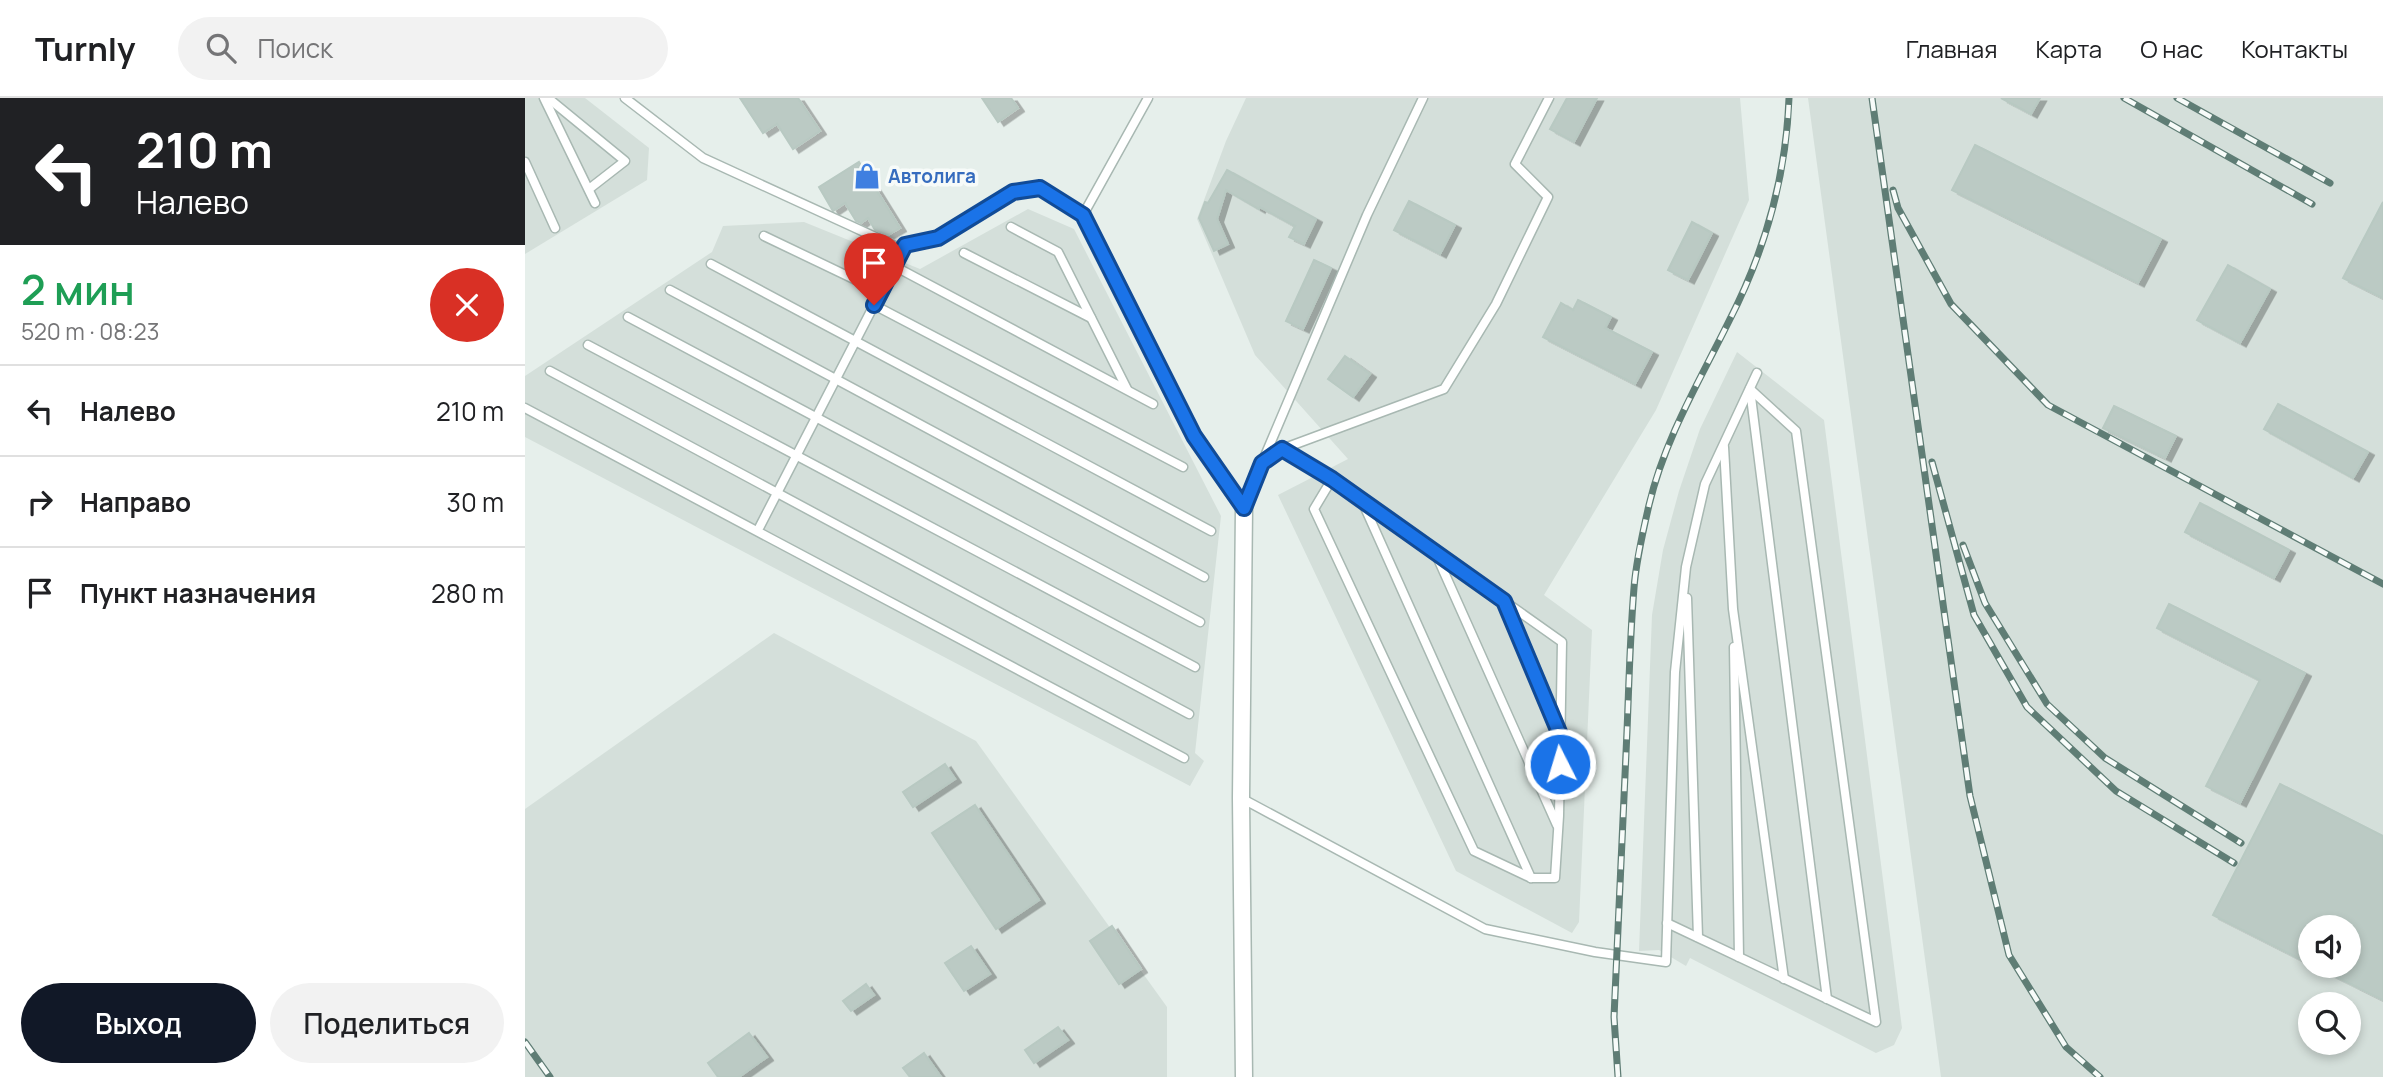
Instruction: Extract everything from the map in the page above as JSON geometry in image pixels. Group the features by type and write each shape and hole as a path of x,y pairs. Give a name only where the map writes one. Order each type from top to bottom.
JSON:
{"street":[{"path":"1244,508 1241,798 1244,1077"}],"lane":[{"path":"546,98 625,161 589,189"},
{"path":"546,98 595,203"},
{"path":"625,98 703,158 897,247 938,238 1013,192 1040,188 1083,215 1194,436 1244,508"},
{"path":"1244,508 1367,215 1423,98"},
{"path":"1262,463 1282,449 1444,389 1496,304 1548,197 1515,164 1549,98"},
{"path":"1083,215 1145,100"},
{"path":"525,162 555,228"},
{"path":"1011,227 1058,252 1128,390"},
{"path":"764,236 881,292"},
{"path":"758,530 905,245"},
{"path":"964,253 1091,318"},
{"path":"711,264 1211,531"},
{"path":"894,266 1153,404"},
{"path":"670,290 1204,577"},
{"path":"874,305 1184,467"},
{"path":"628,317 1200,622"},
{"path":"589,345 1195,667"},
{"path":"550,371 1189,714"},
{"path":"1241,798 1485,929 1595,952 1665,962 1675,672 1686,567 1705,484 1757,373"},
{"path":"1667,923 1876,1022 1796,432 1750,389"},
{"path":"1750,389 1827,999"},
{"path":"525,408 1184,758"},
{"path":"1724,444 1733,609 1739,957"},
{"path":"1282,449 1332,479 1562,642 1559,827 1555,878 1531,878 1474,850 1314,509 1332,479"},
{"path":"1362,501 1531,878"},
{"path":"1435,552 1559,827"},
{"path":"1686,567 1698,937"},
{"path":"1504,601 1561,737"},
{"path":"1733,609 1784,978"}],"shaded area":[{"path":"525,98 585,98 649,148 647,180 525,254"},
{"path":"1246,98 1740,98 1749,200 1656,410 1544,595 1592,630 1579,922 1572,933 1456,871 1278,495 1348,459 1255,355 1197,219 1226,141"},
{"path":"1808,98 2383,98 2383,1077 1941,1077"},
{"path":"1028,209 1074,229 1221,516 1195,753 1204,761 1190,786 525,437 525,376 712,252 723,226 804,222 920,269"},
{"path":"1737,352 1824,420 1902,1028 1894,1045 1876,1053 1690,958 1686,966 1659,950 1639,951 1652,615 1663,550 1679,491 1700,429"},
{"path":"774,633 976,741 1167,1007 1167,1077 525,1077 525,809"}],"building":[{"path":"740,98 798,98 820,131 793,149 777,124 763,133"},
{"path":"982,98 1011,98 1018,108 998,122"},
{"path":"1567,98 1597,98 1574,142 1550,129"},
{"path":"2001,98 2040,98 2031,114"},
{"path":"1975,145 2161,239 2138,283 1952,190"},
{"path":"859,162 900,228 888,235 875,230 868,218 861,223 856,221 845,203 833,211 819,187"},
{"path":"1227,170 1316,219 1304,244 1289,237 1295,226 1226,190 1217,219 1228,244 1214,251 1199,218 1205,202 1208,203"},
{"path":"1409,201 1455,225 1440,254 1394,230"},
{"path":"2383,202 2383,298 2343,278"},
{"path":"1692,222 1712,233 1688,280 1668,270"},
{"path":"1314,260 1331,268 1303,329 1286,321"},
{"path":"2228,265 2270,289 2240,343 2197,320"},
{"path":"1578,300 1611,317 1605,328 1652,352 1635,384 1543,337 1561,303 1573,310"},
{"path":"1345,356 1370,374 1353,397 1328,379"},
{"path":"2278,404 2368,452 2353,478 2264,429"},
{"path":"2114,406 2176,436 2165,458 2103,428"},
{"path":"2200,503 2289,550 2274,578 2185,532"},
{"path":"2169,604 2305,673 2240,803 2206,786 2260,680 2157,628"},
{"path":"945,764 955,779 913,807 903,792"},
{"path":"2280,784 2383,836 2383,1000 2339,978 2361,978 2361,915 2298,915 2298,958 2213,915"},
{"path":"975,805 1039,900 996,929 932,833"},
{"path":"1112,926 1141,969 1119,984 1090,941"},
{"path":"971,946 990,974 964,991 945,963"},
{"path":"866,984 874,995 851,1011 843,1001"},
{"path":"1058,1027 1068,1040 1034,1063 1025,1050"},
{"path":"749,1033 767,1057 739,1077 718,1077 708,1063"},
{"path":"924,1053 941,1077 910,1077 903,1068"}],"railway":[{"path":"1618,1077 1614,1017 1631,642 1638,557 1649,505 1664,457 1742,295 1763,241 1778,185 1789,98"},
{"path":"1872,98 1970,796 2009,955 2066,1047 2100,1077"},
{"path":"2124,98 2312,204"},
{"path":"2177,98 2330,183"},
{"path":"1893,190 1898,208 1951,304 2048,405 2383,584"},
{"path":"1932,462 1974,615 2027,707 2116,791 2234,863"},
{"path":"1963,545 1985,603 2047,704 2105,758 2241,843"},
{"path":"525,1042 550,1077"}],"place":[{"name":"Автолига","path":"867,176"}],"route":[{"path":"874,305 905,245 938,238 1013,192 1040,188 1083,215 1194,436 1244,508 1262,463 1282,449 1332,479 1504,601 1561,737 1560,764"}]}
